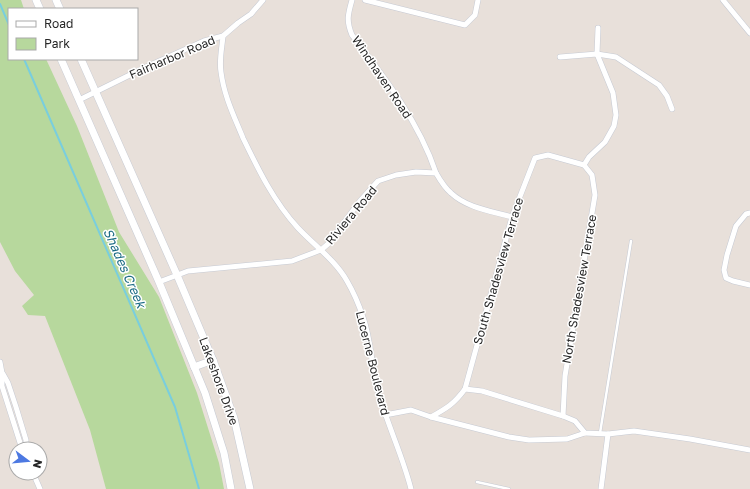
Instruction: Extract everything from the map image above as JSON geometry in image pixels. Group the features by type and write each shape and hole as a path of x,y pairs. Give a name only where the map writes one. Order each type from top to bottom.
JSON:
{"main road":[{"name":"Lakeshore Drive","path":"61,60 159,282 205,393 224,453 231,489"},
{"name":"Lakeshore Drive","path":"81,60 213,360 234,418 250,489"},
{"path":"194,367 213,360"}],"street":[{"name":"Fairharbor Road","path":"95,92 204,41 224,36 238,23 251,14 263,0"},
{"name":"Windhaven Road","path":"352,0 348,14 348,27 352,35 390,86 409,116 430,156 436,173"},
{"path":"365,0 465,25 475,14 478,0"},
{"path":"723,0 750,33"},
{"path":"584,165 589,157 605,142 614,126 616,115 613,93 597,54 598,28"},
{"name":"Lucerne Boulevard","path":"224,36 220,70 223,86 229,106 257,168 297,227 332,260 346,280 357,300 364,318 374,376 379,394 385,415 408,476 411,489"},
{"path":"560,57 597,54 616,57 659,85 667,96 672,109"},
{"path":"79,100 95,92"},
{"name":"South Shadesview Terrace","path":"465,389 512,217 535,158 548,156 584,165"},
{"name":"North Shadesview Terrace","path":"563,416 565,376 595,195 592,175 584,165"},
{"name":"Riviera Road","path":"177,276 188,271 292,261 321,250 328,244 360,201 378,181 396,175 416,172 436,173"},
{"path":"436,173 450,193 460,200 471,206 512,217"},
{"path":"750,213 746,214 736,226 724,270 726,278 750,285"},
{"path":"159,282 177,276"},
{"path":"0,362 2,386 19,441"},
{"path":"2,373 8,382 26,441"},
{"path":"431,417 448,408 457,400 465,389 482,391 563,416 575,421 585,433"},
{"path":"385,415 411,410 431,417 509,437 529,440 567,439 585,433 608,434 634,431 750,450"},
{"path":"601,489 608,434"}],"lane":[{"path":"600,433 631,241"},
{"path":"477,482 509,489"}],"green space":[{"path":"0,0 21,0 24,8 8,8 8,60 46,60 77,126 119,232 159,297 197,393 219,463 224,489 106,489 90,430 45,316 28,315 22,306 34,295 15,271 0,242"}],"waterway":[{"name":"Shades Creek","path":"0,4 8,23"},
{"name":"Shades Creek","path":"24,60 175,407 199,489"}]}
